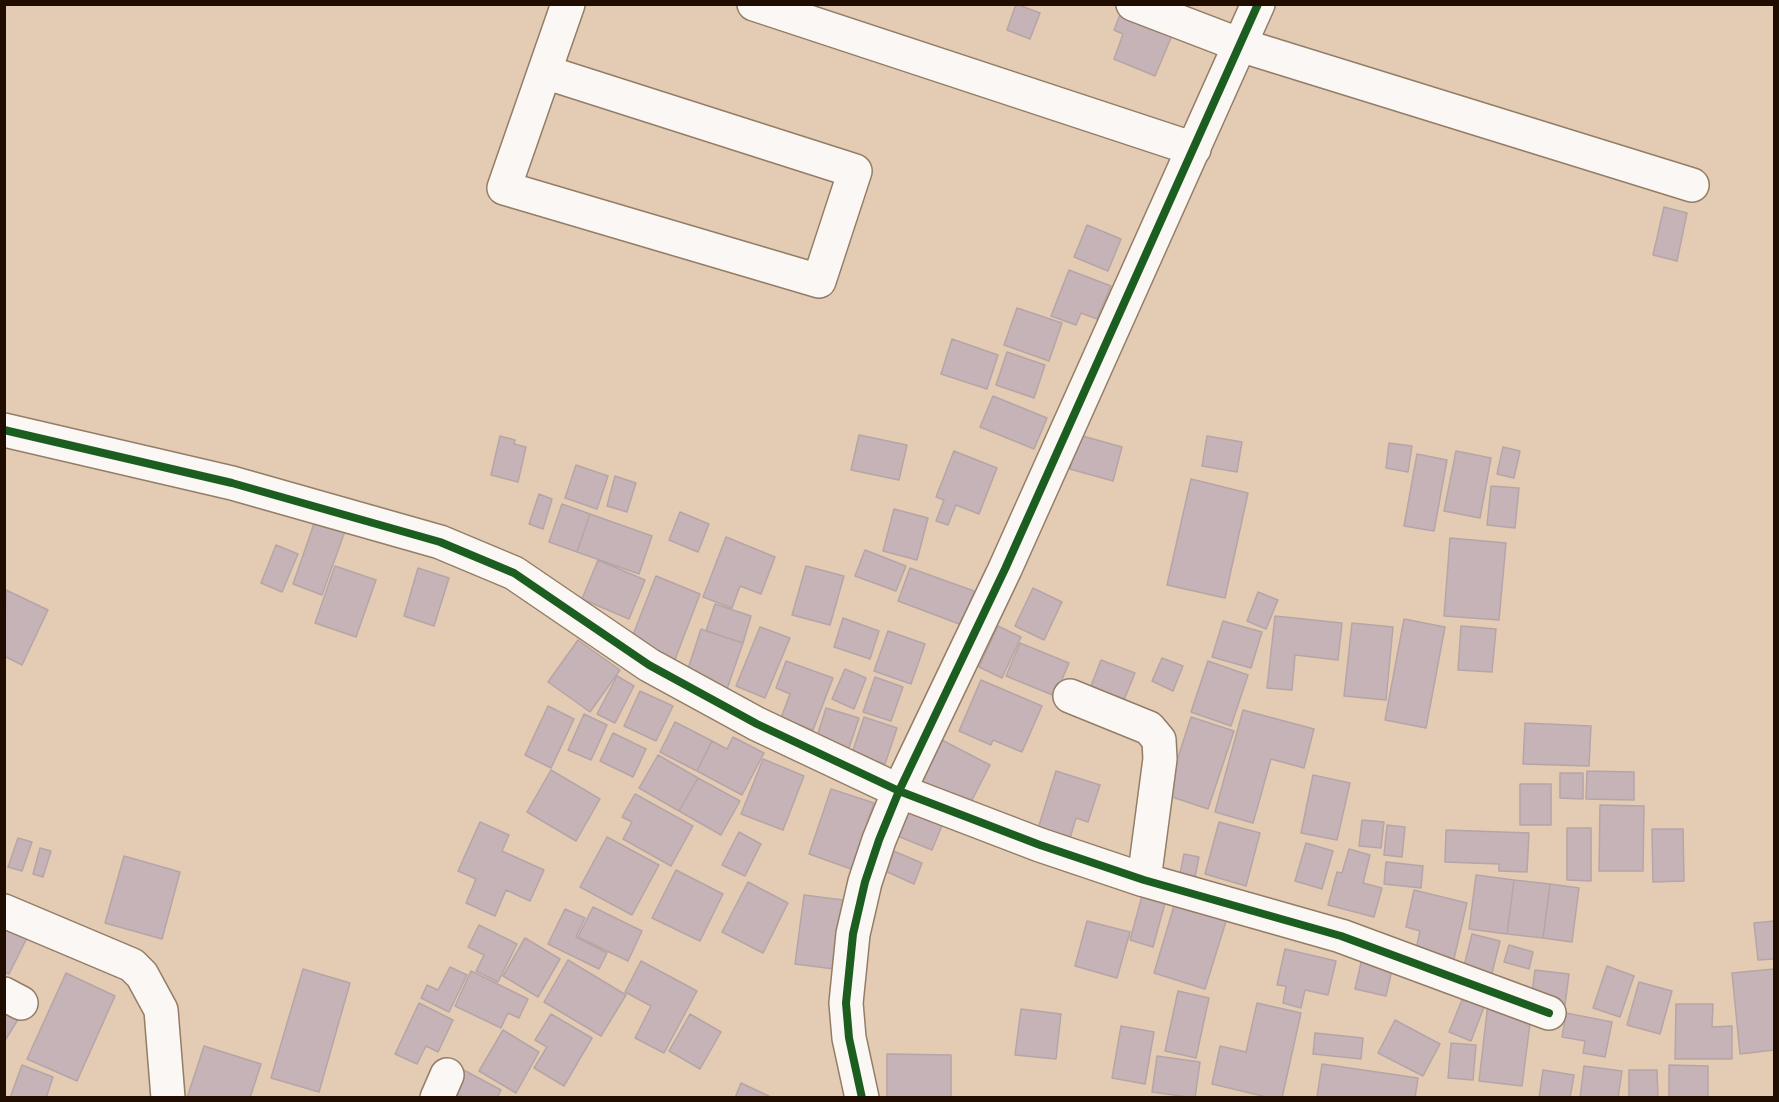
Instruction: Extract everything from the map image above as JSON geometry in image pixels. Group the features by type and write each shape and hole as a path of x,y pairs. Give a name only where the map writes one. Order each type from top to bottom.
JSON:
{"street":[{"path":"545,72 855,171 819,281 504,188 568,4"},
{"path":"754,4 1194,149"},
{"path":"1133,4 1240,45 1692,185"},
{"path":"862,1098 849,1038 846,1003 853,934 865,882 879,840 899,791 1005,569 1258,4"},
{"path":"4,430 232,483 440,542 514,573 649,666 757,724 899,791 1040,845 1144,880 1341,936 1549,1013"},
{"path":"1070,696 1149,728 1159,740 1160,759 1144,880"},
{"path":"4,911 132,965 142,975 161,1010 168,1098"}],"building":[{"path":"1016,4 1040,13 1030,39 1007,30"},
{"path":"1121,12 1173,33 1155,76 1114,59 1123,34 1114,30"},
{"path":"1664,207 1687,213 1677,261 1653,255"},
{"path":"1087,225 1121,239 1108,271 1074,257"},
{"path":"1069,270 1111,286 1097,319 1081,313 1076,325 1051,316"},
{"path":"1017,308 1062,323 1049,361 1004,345"},
{"path":"952,339 998,355 987,389 941,374"},
{"path":"1007,352 1045,365 1034,398 996,385"},
{"path":"993,396 1047,418 1034,449 980,427"},
{"path":"859,435 907,445 899,480 851,470"},
{"path":"1079,435 1122,447 1113,481 1070,469"},
{"path":"500,436 515,440 514,444 526,447 518,482 491,475"},
{"path":"1207,436 1242,442 1237,472 1202,466"},
{"path":"1389,443 1412,446 1408,472 1386,468"},
{"path":"1503,447 1520,451 1514,478 1497,474"},
{"path":"954,451 997,468 979,514 956,505 948,525 936,521 944,500 936,497"},
{"path":"1456,451 1491,458 1480,518 1444,511"},
{"path":"1417,454 1447,460 1434,531 1404,526"},
{"path":"576,465 608,476 597,509 565,498"},
{"path":"615,476 636,483 627,512 607,506"},
{"path":"1191,479 1248,493 1225,598 1167,585"},
{"path":"1491,486 1519,488 1515,528 1487,525"},
{"path":"539,494 552,499 543,529 529,524"},
{"path":"562,504 590,514 577,552 549,542"},
{"path":"894,509 928,518 917,560 883,551"},
{"path":"680,512 709,524 698,552 669,540"},
{"path":"590,514 652,536 639,574 577,552"},
{"path":"315,521 345,531 322,595 293,584"},
{"path":"726,537 775,557 761,594 740,586 732,608 703,597"},
{"path":"1450,538 1506,543 1499,620 1444,616"},
{"path":"276,545 298,554 282,592 261,583"},
{"path":"865,550 906,566 896,591 855,576"},
{"path":"598,560 645,580 629,619 582,599"},
{"path":"335,566 376,580 356,637 315,623"},
{"path":"806,566 844,576 830,625 792,615"},
{"path":"418,568 449,578 434,626 404,616"},
{"path":"910,568 974,591 962,625 898,601"},
{"path":"656,576 700,594 674,662 629,645"},
{"path":"1033,588 1062,602 1044,640 1015,626"},
{"path":"6,590 48,610 22,665 4,656"},
{"path":"1258,592 1278,600 1266,629 1247,621"},
{"path":"715,604 751,616 743,643 706,631"},
{"path":"1275,616 1342,623 1338,660 1295,655 1292,690 1267,688"},
{"path":"843,618 879,631 870,659 834,647"},
{"path":"1404,619 1445,627 1426,728 1385,720"},
{"path":"1223,621 1262,632 1251,668 1212,657"},
{"path":"1352,623 1393,627 1386,700 1344,696"},
{"path":"998,626 1021,637 1002,678 979,667"},
{"path":"1461,626 1496,629 1492,672 1458,670"},
{"path":"760,627 790,638 765,698 736,686"},
{"path":"701,629 743,643 727,689 686,675"},
{"path":"888,631 925,644 911,684 874,671"},
{"path":"578,640 620,670 590,712 548,682"},
{"path":"1020,643 1069,663 1055,696 1006,676"},
{"path":"1162,658 1183,666 1173,691 1152,681"},
{"path":"1101,660 1135,673 1120,710 1087,696"},
{"path":"786,661 833,678 813,730 781,718 790,694 776,688"},
{"path":"1208,661 1248,675 1231,726 1191,712"},
{"path":"845,669 866,678 854,709 832,699"},
{"path":"617,676 634,686 615,723 597,714"},
{"path":"875,677 903,687 891,721 863,712"},
{"path":"981,680 1042,706 1022,752 993,740 991,745 959,731"},
{"path":"640,691 673,706 656,741 624,726"},
{"path":"548,706 574,719 551,768 525,755"},
{"path":"826,708 859,718 848,751 816,740"},
{"path":"1243,710 1314,729 1304,768 1271,759 1253,823 1215,812"},
{"path":"584,714 607,725 591,760 568,750"},
{"path":"864,717 897,728 885,764 852,753"},
{"path":"1191,717 1234,731 1208,809 1166,795"},
{"path":"675,722 712,741 697,771 660,752"},
{"path":"1525,723 1591,726 1589,766 1523,764"},
{"path":"613,733 646,749 633,777 600,761"},
{"path":"733,737 764,753 742,795 697,771 712,741 727,749"},
{"path":"938,738 990,765 968,808 917,781"},
{"path":"658,755 698,778 679,811 639,788"},
{"path":"763,759 804,776 783,830 741,814"},
{"path":"551,770 600,799 576,841 527,812"},
{"path":"1056,771 1100,785 1088,822 1076,818 1068,845 1036,835"},
{"path":"1587,771 1634,772 1634,800 1586,799"},
{"path":"1560,773 1583,773 1583,799 1560,798"},
{"path":"1313,775 1350,783 1337,840 1301,833"},
{"path":"698,778 740,801 721,835 679,811"},
{"path":"1520,784 1551,784 1551,825 1520,825"},
{"path":"831,789 874,803 851,869 809,854"},
{"path":"635,794 693,826 671,866 623,839 632,822 622,817"},
{"path":"909,801 946,816 932,850 895,835"},
{"path":"1600,805 1644,806 1643,871 1599,871"},
{"path":"1362,820 1384,822 1381,848 1359,846"},
{"path":"480,822 509,835 502,851 544,870 530,901 506,890 495,916 466,903 476,879 458,871"},
{"path":"1219,822 1260,833 1246,886 1205,874"},
{"path":"1387,825 1405,827 1402,857 1384,855"},
{"path":"1567,828 1591,828 1591,881 1567,880"},
{"path":"1652,829 1683,829 1684,881 1653,882"},
{"path":"1446,830 1529,833 1527,872 1499,871 1499,864 1445,862"},
{"path":"739,832 761,844 745,876 722,865"},
{"path":"607,837 659,865 632,915 580,887"},
{"path":"18,838 32,842 22,871 8,867"},
{"path":"1306,843 1333,851 1322,889 1295,881"},
{"path":"40,848 51,851 43,877 33,874"},
{"path":"1349,849 1370,855 1363,883 1382,888 1374,917 1328,905 1337,872 1342,873"},
{"path":"891,850 922,863 914,884 883,870"},
{"path":"1184,854 1199,857 1193,887 1178,884"},
{"path":"124,856 180,872 162,939 105,923"},
{"path":"1386,862 1423,866 1421,888 1384,884"},
{"path":"676,870 723,894 700,941 652,918"},
{"path":"1476,875 1514,880 1507,934 1469,929"},
{"path":"1514,880 1550,884 1543,938 1507,934"},
{"path":"748,882 788,903 763,953 722,932"},
{"path":"1550,884 1579,888 1572,942 1543,938"},
{"path":"1414,890 1467,903 1453,963 1415,954 1420,931 1406,927"},
{"path":"804,895 851,901 842,970 795,964"},
{"path":"1142,896 1165,903 1153,947 1130,940"},
{"path":"1176,899 1228,915 1205,989 1154,973"},
{"path":"593,907 642,931 628,961 578,937"},
{"path":"565,909 585,918 576,937 607,953 599,969 548,944"},
{"path":"1087,921 1130,932 1117,978 1075,966"},
{"path":"1774,921 1774,959 1758,960 1754,923"},
{"path":"479,925 517,944 498,982 476,971 484,955 468,947"},
{"path":"4,927 27,938 9,974 4,972"},
{"path":"1472,934 1500,941 1490,981 1462,974"},
{"path":"525,938 560,959 538,997 503,976"},
{"path":"1509,945 1533,952 1529,969 1504,962"},
{"path":"1285,949 1336,961 1328,995 1305,990 1301,1008 1283,1003 1286,986 1277,985"},
{"path":"1363,954 1394,961 1386,996 1355,989"},
{"path":"568,960 626,995 601,1036 544,1002"},
{"path":"641,961 697,991 664,1053 635,1038 651,1006 625,992"},
{"path":"1607,966 1634,976 1620,1017 1593,1008"},
{"path":"450,967 467,975 449,1012 421,998 427,985 438,990"},
{"path":"303,969 350,983 319,1092 271,1078"},
{"path":"1774,969 1774,1050 1740,1054 1732,973"},
{"path":"1535,970 1569,974 1565,1005 1531,1001"},
{"path":"471,971 528,999 519,1018 508,1013 501,1028 455,1006"},
{"path":"66,973 115,996 77,1081 27,1059"},
{"path":"1639,982 1672,991 1660,1034 1627,1025"},
{"path":"1466,990 1487,999 1471,1041 1449,1032"},
{"path":"1178,991 1209,998 1196,1058 1165,1051"},
{"path":"4,1002 22,1013 4,1042"},
{"path":"419,1003 453,1020 438,1052 426,1046 417,1064 395,1054"},
{"path":"1257,1003 1301,1013 1282,1098 1271,1098 1212,1084 1220,1046 1246,1052"},
{"path":"1488,1003 1532,1008 1522,1086 1479,1081"},
{"path":"1676,1004 1713,1004 1712,1027 1732,1026 1732,1059 1675,1059"},
{"path":"1021,1009 1061,1014 1056,1059 1015,1055"},
{"path":"1566,1013 1612,1022 1605,1057 1583,1053 1585,1041 1562,1037"},
{"path":"551,1014 592,1038 564,1086 534,1068 547,1047 535,1040"},
{"path":"690,1014 721,1032 700,1069 669,1051"},
{"path":"1395,1020 1440,1044 1423,1076 1378,1053"},
{"path":"1121,1026 1154,1032 1145,1084 1112,1078"},
{"path":"503,1030 539,1052 516,1093 479,1071"},
{"path":"1315,1033 1363,1038 1361,1059 1313,1054"},
{"path":"1451,1043 1476,1045 1473,1080 1448,1078"},
{"path":"204,1046 261,1064 250,1098 187,1098"},
{"path":"887,1054 951,1055 951,1098 887,1098"},
{"path":"1157,1056 1200,1062 1195,1098 1152,1092"},
{"path":"1322,1064 1418,1078 1415,1098 1317,1097"},
{"path":"22,1065 53,1077 46,1098 10,1098"},
{"path":"1669,1065 1708,1066 1708,1098 1669,1098"},
{"path":"1584,1066 1622,1071 1618,1098 1580,1098"},
{"path":"460,1068 501,1090 497,1098 464,1098 449,1089"},
{"path":"1543,1070 1574,1075 1570,1098 1539,1098"},
{"path":"1629,1070 1657,1070 1658,1098 1629,1098"},
{"path":"741,1083 773,1098 735,1098"}],"cycle path":[{"path":"862,1098 849,1038 846,1003 853,934 865,882 879,840 899,791 1005,569 1258,4"},
{"path":"4,430 232,483 440,542 514,573 649,665 757,724 899,791 1040,845 1144,880 1341,936 1549,1013"}]}
